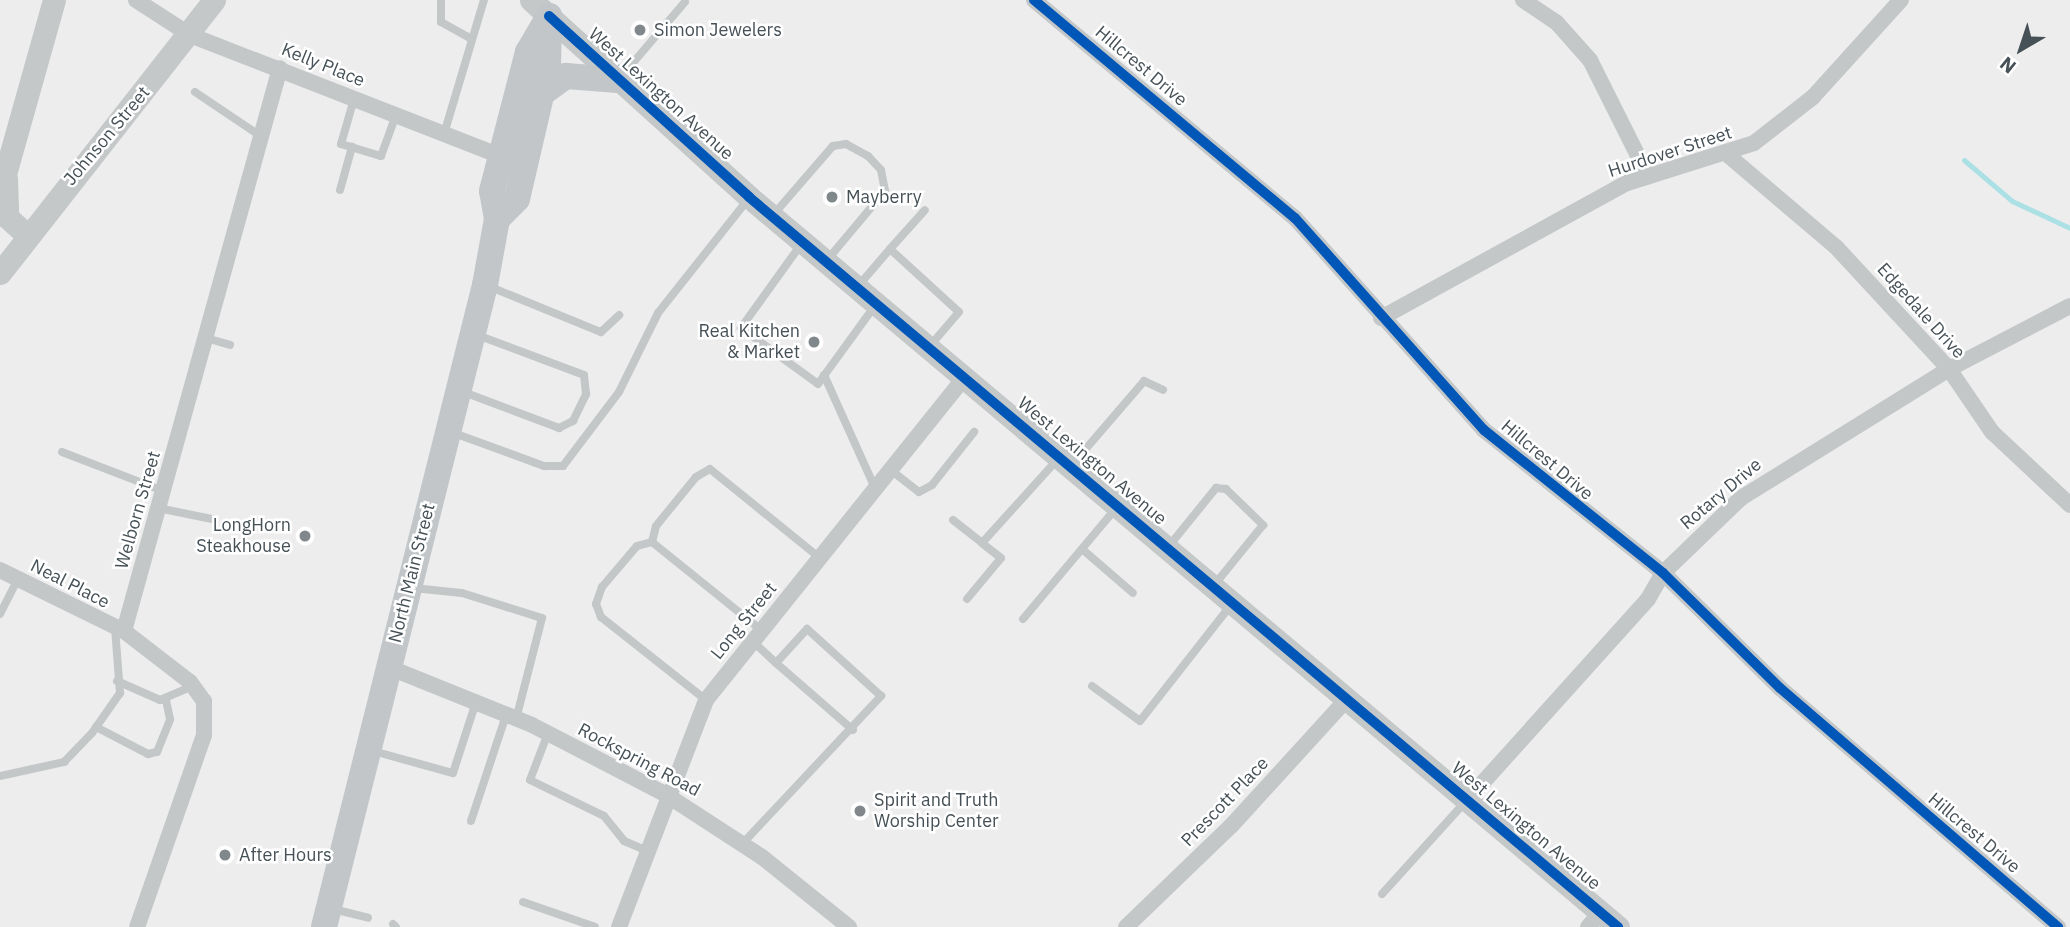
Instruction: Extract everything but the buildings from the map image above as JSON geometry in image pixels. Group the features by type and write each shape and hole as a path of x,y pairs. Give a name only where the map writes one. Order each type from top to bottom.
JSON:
{"main road":[{"name":"North Main Street","path":"497,219 517,198 541,94 544,5"},
{"name":"North Main Street","path":"326,918 485,285 497,219 492,191 528,52 544,5"},
{"path":"541,94 566,76 618,80"}],"street":[{"path":"28,236 7,217 3,184 54,0"},
{"name":"Kelly Place","path":"136,0 190,35 501,156"},
{"name":"Johnson Street","path":"0,273 190,35 214,0"},
{"name":"Hillcrest Drive","path":"1034,0 1295,218 1381,318 1484,430 1662,573 1780,688 2058,927"},
{"path":"1523,0 1557,23 1590,60 1648,176"},
{"name":"Hurdover Street","path":"1381,318 1648,176 1729,156 1813,97 1901,0"},
{"name":"West Lexington Avenue","path":"544,5 618,80 749,197 879,302 1468,799 1603,922"},
{"name":"Welborn Street","path":"120,629 163,491 280,68"},
{"name":"Edgedale Drive","path":"1729,156 1836,247 1949,369 1992,432 2070,505"},
{"name":"Rotary Drive","path":"1468,799 1648,600 1662,573 1715,520 1784,467 1949,369 2070,306"},
{"name":"Long Street","path":"619,927 665,794 706,700 965,377"},
{"name":"Neal Place","path":"0,570 120,629"},
{"path":"120,629 193,686 204,701 204,735 137,927"},
{"name":"Rockspring Road","path":"388,667 548,733 665,794 743,844 849,927"},
{"name":"Prescott Place","path":"1126,927 1347,699"}],"lane":[{"path":"441,0 441,22 472,39"},
{"path":"444,134 484,0"},
{"path":"618,80 685,2"},
{"path":"195,92 262,137"},
{"path":"355,99 341,144 381,156 396,115"},
{"path":"772,216 833,146 846,144 868,156 881,170 885,191 827,260"},
{"path":"340,190 352,147"},
{"path":"448,431 544,466 564,466 619,392 659,313 749,197"},
{"path":"858,285 925,210"},
{"path":"804,241 741,323 811,384 824,375 879,302"},
{"path":"890,250 959,312 930,346"},
{"path":"485,285 600,331 618,315"},
{"path":"458,390 559,428 573,421 586,394 584,375 473,334"},
{"path":"206,338 230,345"},
{"path":"824,375 876,490"},
{"path":"982,543 1144,381 1163,390"},
{"path":"892,471 919,492 932,485 974,432"},
{"path":"62,452 163,491"},
{"path":"706,700 601,617 596,604 637,546 652,542 688,485 710,469 820,558"},
{"path":"1168,548 1216,488 1226,489 1263,525 1213,586"},
{"path":"1023,619 1118,506"},
{"path":"158,508 212,519"},
{"path":"953,520 1001,558 967,599"},
{"path":"652,542 756,635 776,663 853,730"},
{"path":"1082,549 1133,593"},
{"path":"0,614 18,579"},
{"path":"408,587 461,593 542,618 511,717 471,821"},
{"path":"1092,686 1140,721 1233,603"},
{"path":"0,776 64,762 96,727 120,693 117,681 120,629"},
{"path":"743,844 853,730 881,696 807,629 776,663"},
{"path":"117,681 166,700 193,686"},
{"path":"96,727 148,754 157,752 170,719 166,700"},
{"path":"368,750 453,773 477,702"},
{"path":"548,733 530,779 604,816 624,841 645,850"},
{"path":"1382,894 1468,799"},
{"path":"523,902 595,927"},
{"path":"326,918 368,918"}],"waterway":[{"path":"1964,160 2012,201 2070,228"}],"cycle path":[{"path":"1034,0 1295,218 1484,430 1663,573 1780,688 2058,927"},
{"path":"549,16 749,197 1618,927"}],"place":[{"name":"Simon Jewelers","path":"640,30"},
{"name":"Mayberry","path":"832,197"},
{"name":"Real Kitchen & Market","path":"814,342"},
{"name":"LongHorn Steakhouse","path":"305,536"},
{"name":"Spirit and Truth Worship Center","path":"860,811"},
{"name":"After Hours","path":"225,855"}]}
